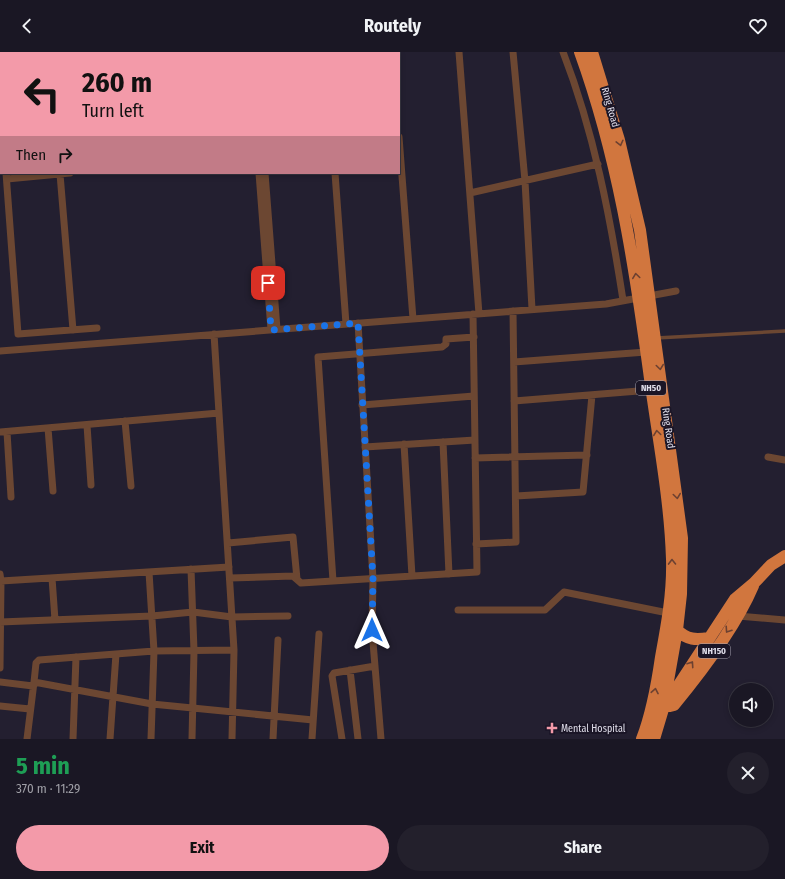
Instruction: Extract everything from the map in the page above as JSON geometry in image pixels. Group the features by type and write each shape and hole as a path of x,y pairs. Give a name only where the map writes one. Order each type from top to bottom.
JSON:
{"highway":[{"name":"Ring Road","path":"580,52 602,120 624,205 644,297 656,338 682,538 681,594 677,630 663,709 654,739"},
{"name":"Ring Road","path":"592,52 619,140 633,196 644,297 646,352 670,528 672,560 668,613 656,689 644,734"},
{"name":"NH150","path":"644,734 663,709 735,599 754,583 771,565 785,556"},
{"name":"NH150","path":"663,709 674,705 694,681 745,605 754,583"},
{"path":"677,630 690,639 709,638"}],"street":[{"path":"230,578 293,576 301,583 477,572 474,396 474,338 476,314 470,193 459,52"},
{"path":"513,52 525,181 532,309"},
{"path":"563,52 585,118 598,164 610,216 623,300"},
{"path":"400,150 413,319"},
{"path":"470,193 598,164"},
{"path":"73,330 60,174 6,176 18,334 73,330 96,328"},
{"path":"259,174 274,329"},
{"path":"265,174 274,329"},
{"path":"335,174 346,324"},
{"path":"0,351 513,311 623,300 676,292"},
{"path":"476,544 516,542 513,311"},
{"path":"358,323 373,579 372,630 381,739"},
{"path":"214,334 234,650 234,712 232,739"},
{"path":"333,581 318,357 442,348 446,344 446,339 474,338"},
{"path":"514,362 646,352"},
{"path":"514,401 651,390"},
{"path":"516,496 583,492 592,395"},
{"path":"362,405 474,396"},
{"path":"11,497 3,432 219,413"},
{"path":"125,421 131,486"},
{"path":"86,425 91,485"},
{"path":"48,428 53,491"},
{"path":"365,446 475,440"},
{"path":"443,442 449,574"},
{"path":"404,444 412,576"},
{"path":"475,458 586,455"},
{"path":"768,457 785,460"},
{"path":"228,543 293,537 297,579"},
{"path":"0,668 1,578 52,578 229,567"},
{"path":"192,570 194,651 192,739"},
{"path":"149,572 154,651 151,739"},
{"path":"52,578 55,620"},
{"path":"458,610 544,610 564,592 668,613"},
{"path":"1,622 152,616 193,612 232,617 288,616"},
{"path":"738,616 785,620"},
{"path":"312,739 319,634"},
{"path":"273,739 278,640"},
{"path":"32,739 27,739 37,661 154,651 234,650"},
{"path":"110,739 116,654"},
{"path":"73,739 76,657"},
{"path":"342,739 332,676 334,673 375,666"},
{"path":"350,670 358,739"},
{"path":"0,682 33,684 75,690 152,704 313,720"},
{"path":"0,706 30,709"}],"lane":[{"path":"656,338 785,331"}],"place":[{"name":"Mental Hospital","path":"552,728"}],"route":[{"path":"268,283 271,330 358,323 373,579 372,630"}]}
